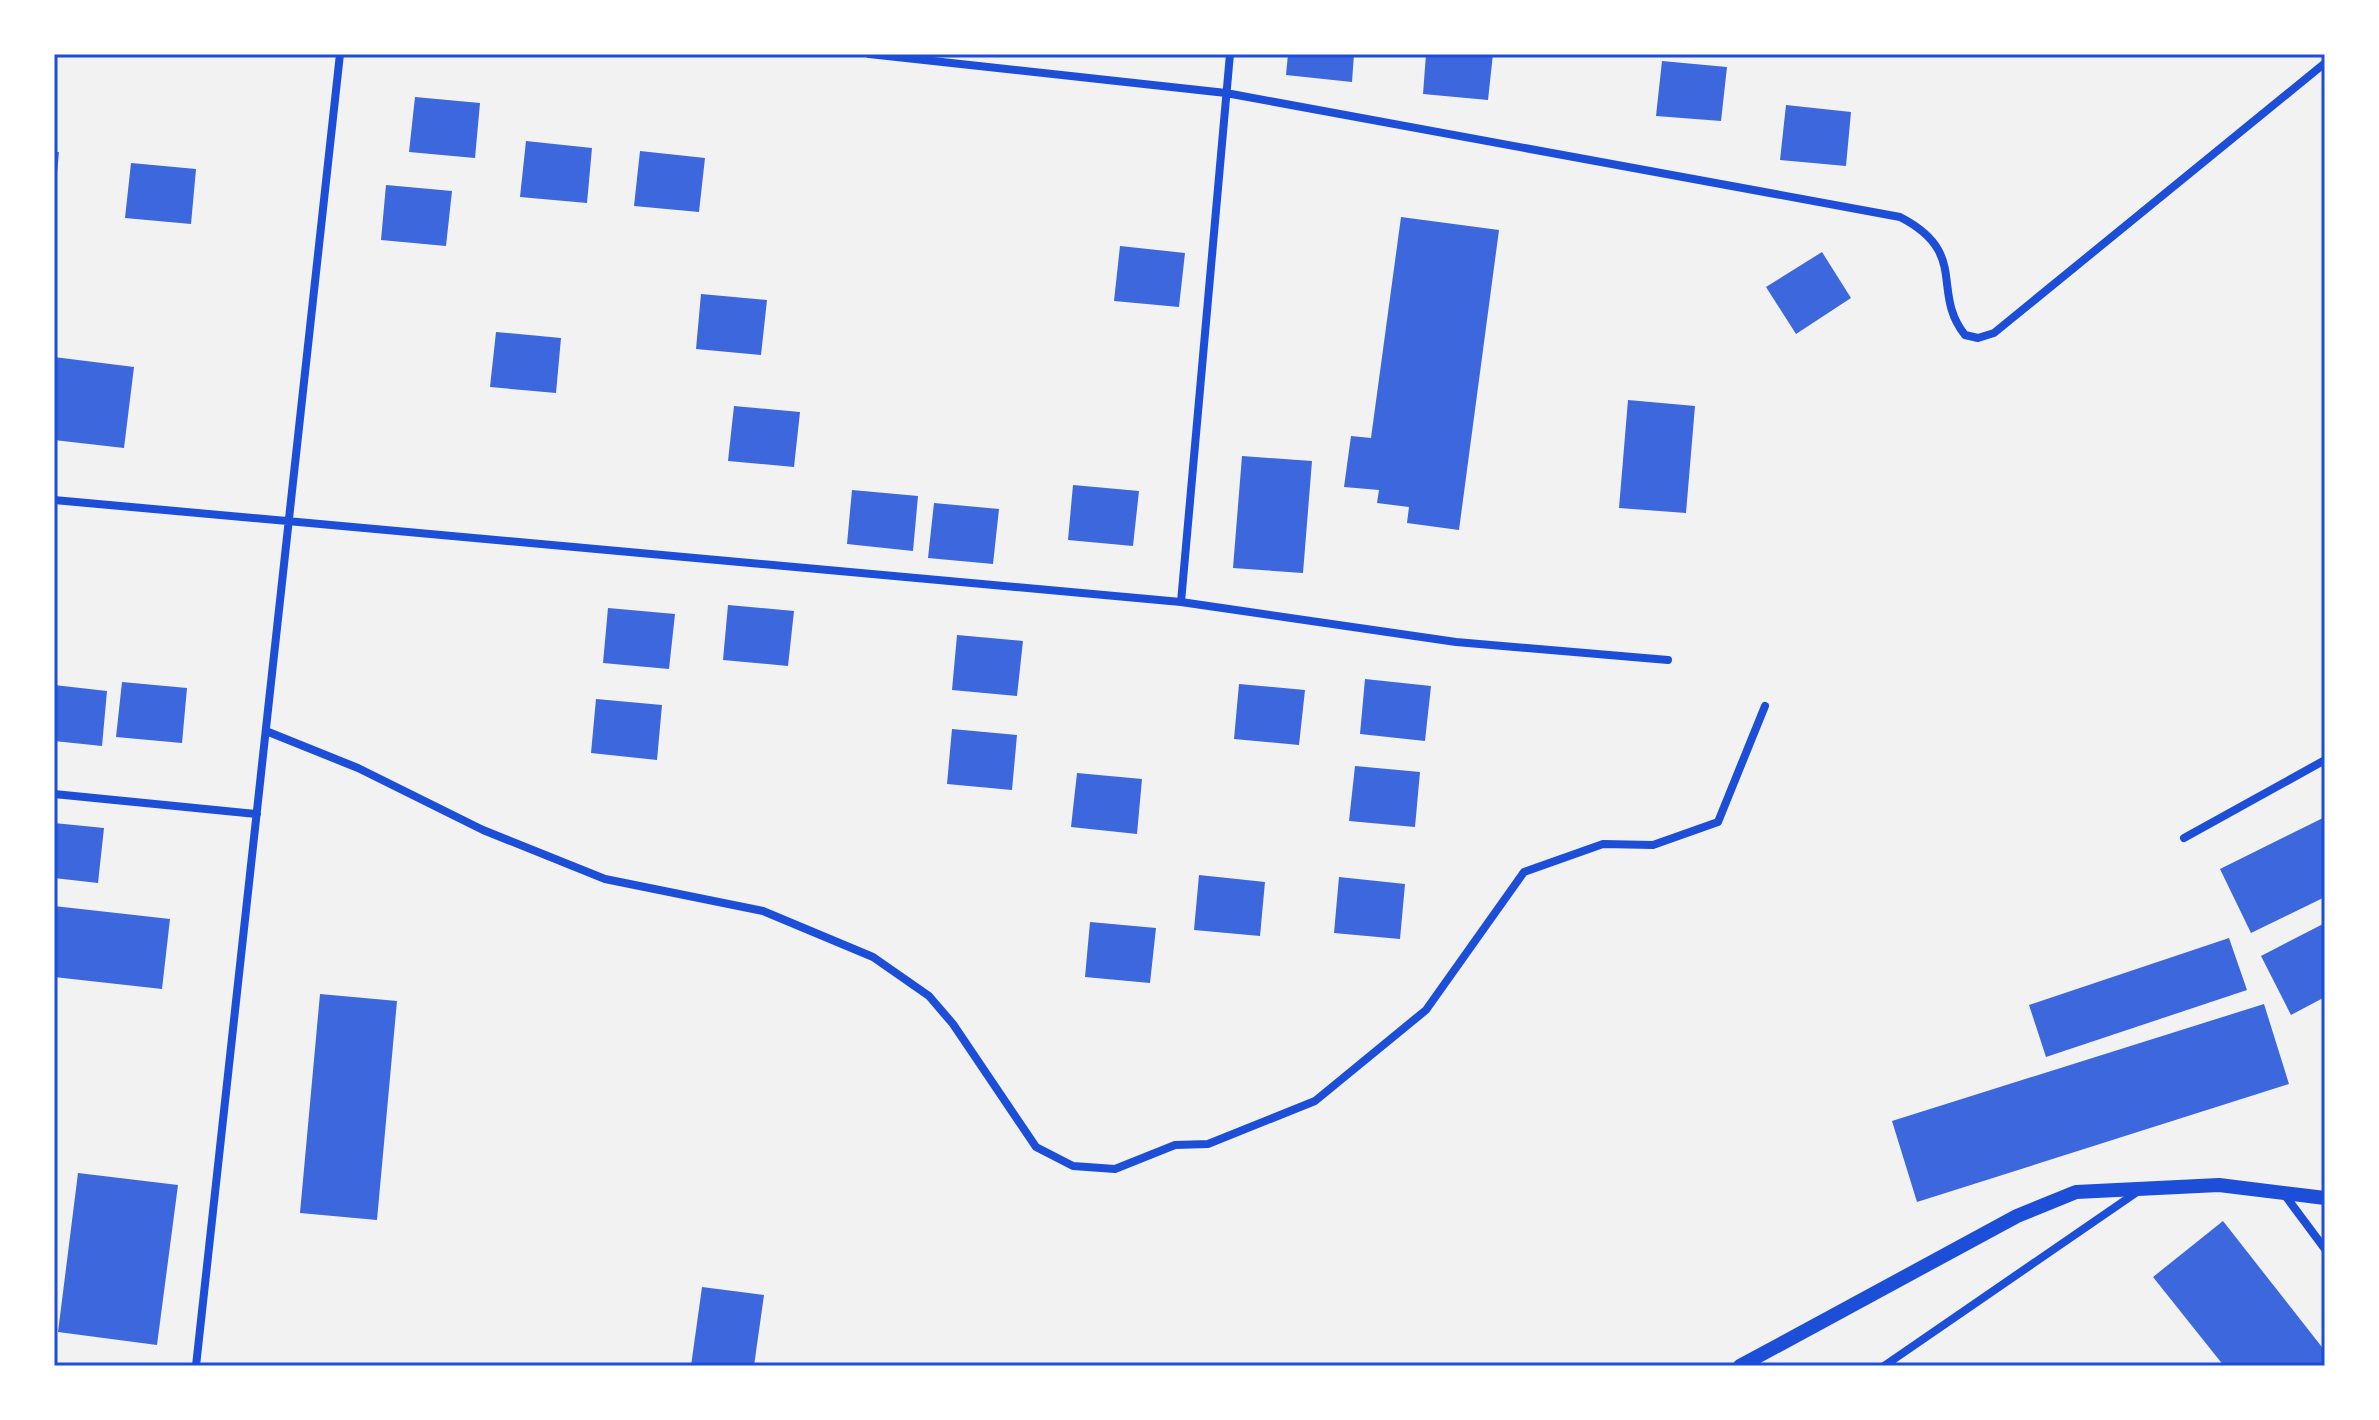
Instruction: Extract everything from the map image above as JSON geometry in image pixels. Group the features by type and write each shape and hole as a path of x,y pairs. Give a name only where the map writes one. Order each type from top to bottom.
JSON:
{"street":[{"path":"196,1366 266,731 284,522 340,54"},
{"path":"869,54 1226,93 1900,217 1923,229 1938,246 1946,265 1958,326 1965,335 1978,338 1994,333 2325,63"},
{"path":"1181,602 1230,54"},
{"path":"54,500 1181,602 1456,642 1668,660"},
{"path":"266,731 358,768 483,830 605,879 763,911 873,957 929,996 953,1024 1036,1147 1073,1166 1115,1169 1175,1145 1208,1144 1315,1101 1426,1010 1524,872 1603,844 1653,845 1718,822 1765,706"},
{"path":"2184,838 2325,760"},
{"path":"54,794 257,814"},
{"path":"1740,1366 2017,1216 2076,1192 2147,1186 2219,1185 2325,1198"},
{"path":"1884,1366 2147,1186"},
{"path":"2284,1194 2325,1249"}],"building":[{"path":"1288,54 1354,54 1352,82 1286,75"},
{"path":"1426,54 1493,54 1488,100 1423,94"},
{"path":"1662,61 1727,67 1721,121 1656,116"},
{"path":"415,97 480,103 475,158 409,152"},
{"path":"1786,105 1851,112 1846,166 1780,160"},
{"path":"526,141 592,148 587,203 520,197"},
{"path":"640,151 705,158 699,212 634,206"},
{"path":"54,152 59,152 56,184 54,184"},
{"path":"131,163 196,169 191,224 125,218"},
{"path":"386,185 452,191 446,246 381,240"},
{"path":"1401,217 1499,230 1459,530 1407,523 1409,507 1377,503 1379,490 1344,487 1351,436 1371,438"},
{"path":"1120,246 1185,253 1179,307 1114,301"},
{"path":"1822,252 1851,298 1796,334 1766,287"},
{"path":"701,294 767,300 761,355 696,349"},
{"path":"496,332 561,338 556,393 490,387"},
{"path":"54,357 134,367 124,448 54,440"},
{"path":"1628,400 1695,406 1686,513 1619,508"},
{"path":"734,406 800,412 794,467 728,461"},
{"path":"1242,456 1312,461 1303,573 1233,568"},
{"path":"1073,485 1139,491 1133,546 1068,540"},
{"path":"852,490 918,496 913,551 847,544"},
{"path":"934,503 999,509 993,564 928,558"},
{"path":"728,605 794,611 788,666 723,660"},
{"path":"608,608 675,614 669,669 603,663"},
{"path":"957,635 1023,641 1017,696 952,690"},
{"path":"1365,679 1431,686 1425,741 1360,734"},
{"path":"122,682 187,688 182,743 116,737"},
{"path":"1239,684 1305,690 1299,745 1234,739"},
{"path":"54,685 107,691 102,746 54,741"},
{"path":"596,699 662,705 657,760 591,753"},
{"path":"952,729 1017,735 1012,790 947,784"},
{"path":"1355,766 1420,772 1415,827 1349,821"},
{"path":"1077,773 1142,779 1137,834 1071,827"},
{"path":"2325,817 2325,897 2251,933 2220,869"},
{"path":"54,823 104,828 98,883 54,878"},
{"path":"1199,875 1265,882 1260,936 1194,930"},
{"path":"1339,877 1405,884 1400,939 1334,933"},
{"path":"54,906 170,919 162,989 54,977"},
{"path":"1090,922 1156,928 1150,983 1085,977"},
{"path":"2325,923 2325,997 2291,1015 2261,956"},
{"path":"2229,938 2247,990 2046,1057 2029,1005"},
{"path":"320,994 397,1001 377,1220 300,1213"},
{"path":"2264,1004 2289,1084 1917,1202 1892,1121"},
{"path":"78,1173 178,1185 157,1345 58,1332"},
{"path":"2223,1221 2325,1351 2325,1366 2224,1366 2153,1277"},
{"path":"702,1287 764,1295 754,1366 691,1366"}]}
